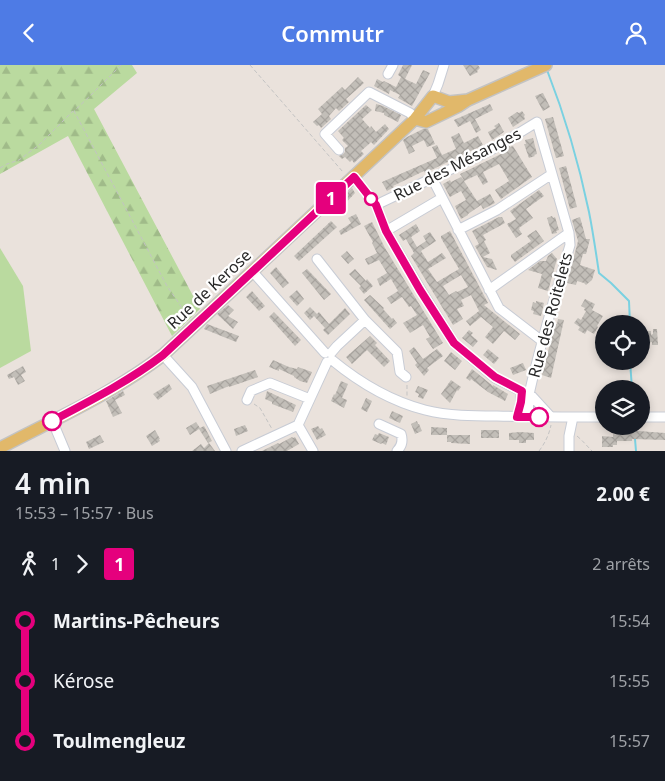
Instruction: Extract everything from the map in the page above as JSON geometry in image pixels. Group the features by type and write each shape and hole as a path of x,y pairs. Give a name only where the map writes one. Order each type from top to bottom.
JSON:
{"main road":[{"path":"415,119 426,122 468,100 546,65"},
{"name":"Rue de Kerose","path":"0,448 120,385 163,355 415,119 432,97"},
{"path":"448,111 437,109 432,103 432,97 449,102 468,100"}],"street":[{"path":"388,74 393,65"},
{"path":"432,97 438,84 440,66"},
{"path":"340,150 325,134 369,92 410,113 415,119"},
{"name":"Rue des Roitelets","path":"528,417 529,407 525,392 570,245 569,233 537,122"},
{"name":"Rue des Mésanges","path":"376,205 491,150 537,122"},
{"path":"458,230 497,210 552,174"},
{"path":"352,178 376,205 386,231 420,290 454,343 495,377 525,392 517,417"},
{"path":"432,178 499,308 542,341"},
{"path":"386,231 442,198"},
{"path":"489,290 569,233"},
{"path":"317,259 365,320 398,352 400,372 406,377"},
{"path":"252,271 329,357 372,389 406,404 442,414 461,416 595,417"},
{"path":"242,451 298,425 329,357 337,346 365,320"},
{"path":"163,355 192,387 226,451"},
{"path":"247,400 251,391 270,383 310,399"},
{"name":"Rue des Roitelets","path":"525,392 551,417"},
{"path":"569,451 573,417"},
{"path":"650,417 665,417"},
{"path":"52,421 64,451"},
{"path":"379,424 401,434 400,448 397,451"},
{"path":"298,425 313,451"}],"path":[{"path":"0,168 19,160 39,145 122,65"},
{"path":"250,65 352,178"},
{"path":"74,111 167,286 194,325"},
{"path":"406,377 406,404"},
{"path":"247,400 260,408 276,435"},
{"path":"539,451 549,433 551,417"},
{"path":"570,431 592,451"}],"green space":[{"path":"0,65 132,65 137,73 94,109 200,309 172,336 68,136 0,174"},
{"path":"0,248 23,286 31,351 0,368"}],"building":[{"path":"403,65 412,65 405,79 416,84 423,70 430,73 412,106 398,98 400,95 390,90 389,94 374,86 377,79 396,87 401,77 398,75"},
{"path":"463,65 478,65 480,68 478,72 470,76"},
{"path":"358,77 364,83 346,99 349,102 339,111 336,108 329,116 331,119 321,128 319,125 317,126 313,122 322,114 318,109 342,87 345,90"},
{"path":"543,93 550,107 543,111 535,96"},
{"path":"376,104 401,115 398,122 384,115 384,113 375,111"},
{"path":"490,104 493,110 475,119 481,130 476,133 470,121 458,127 454,120"},
{"path":"366,105 372,110 362,119 370,128 371,126 376,132 385,124 389,129 374,145 371,142 361,151 364,154 354,163 352,160 350,162 345,157 342,159 339,156 345,152 345,148 348,146 342,140 344,138 338,131"},
{"path":"522,111 525,119 513,127 508,118"},
{"path":"553,117 564,156 556,158 545,119"},
{"path":"499,123 504,132 492,140 488,132 496,128 494,126"},
{"path":"423,129 428,129 435,144 427,147 424,140 412,146 415,151 409,154 403,140"},
{"path":"459,133 464,143 478,136 483,145 425,173 424,171 393,186 387,191 382,182 437,158 432,147 437,145 442,155 456,149 451,137"},
{"path":"533,138 537,154 529,158 524,144 526,144 525,140"},
{"path":"513,146 532,177 501,199 495,190 509,181 499,164 483,172 488,182 483,185 477,175 464,181 477,201 490,194 495,203 483,209 481,205 461,219 455,206 466,200 461,191 450,197 443,184 461,177 464,180 460,174 501,154 502,150"},
{"path":"566,166 577,207 570,209 559,168"},
{"path":"352,188 355,193 342,207 337,203 338,201"},
{"path":"539,190 544,196 526,209 533,218 519,228 522,234 516,238 507,224 516,219 510,211"},
{"path":"356,214 361,224 341,235 339,231 351,223 348,218"},
{"path":"552,216 553,218 555,217 559,230 556,231 557,233 552,234 547,218"},
{"path":"502,217 505,223 483,235 490,253 483,257 492,259 497,270 487,267 475,246 479,244 472,231"},
{"path":"580,217 586,239 590,239 586,254 583,254 580,265 595,270 592,280 586,285 577,281 576,285 567,283 578,241 572,220"},
{"path":"331,221 337,227 299,261 294,256"},
{"path":"372,222 385,248 443,343 433,349 426,339 430,337 423,325 410,333 403,323 417,315 411,306 409,307 402,297 391,304 387,298 398,291 391,279 380,286 377,279 387,273 379,260 368,265 365,259 377,253 364,226"},
{"path":"416,224 420,231 411,237 417,247 426,241 423,236 430,232 436,241 421,251 428,262 442,253 446,258 428,269 437,282 459,269 441,238 441,236 450,231 488,303 484,305 520,334 515,340 504,331 493,344 485,337 493,327 481,317 470,326 466,321 479,311 471,295 461,300 464,306 457,309 463,319 453,325 411,256 414,253 406,239 403,241 399,235","holes":["461,275 468,287 449,295 443,286"]},
{"path":"536,230 544,241 515,262 511,255 531,241 527,236"},
{"path":"347,251 354,259 348,264 341,256"},
{"path":"552,253 557,259 548,291 538,288 542,274 528,270 540,261 546,261"},
{"path":"276,267 289,283 283,288 270,273"},
{"path":"307,269 331,294 324,300 302,273"},
{"path":"355,269 373,286 364,294 359,288 361,286 349,274"},
{"path":"297,290 304,299 297,306 289,297"},
{"path":"252,291 265,306 259,311 246,297"},
{"path":"370,295 397,323 390,329 364,300"},
{"path":"585,299 595,304 592,310 601,315 595,315 594,334 587,330 585,334 578,330 580,327 574,323 578,318 581,320 586,311 581,306"},
{"path":"536,301 544,303 541,316 533,314 534,311 531,310 533,302 536,303"},
{"path":"228,305 234,310 228,316 238,322 233,329 217,314"},
{"path":"310,307 317,314 319,312 329,324 345,308 350,314 328,335 323,330 325,328 314,316 310,320 304,313"},
{"path":"274,312 301,340 295,346 269,317"},
{"path":"558,319 564,320 551,378 542,375 555,324 557,324"},
{"path":"207,324 239,336 236,342 204,329"},
{"path":"653,329 657,329 658,345 652,345 652,342 650,342 650,331 651,335 653,334"},
{"path":"469,330 473,333 471,335 478,341 473,347 462,338"},
{"path":"370,336 377,343 375,345 390,361 384,367 367,350 352,364 346,357"},
{"path":"414,347 423,359 437,349 443,356 427,368 429,370 424,376 415,365 417,363 409,351"},
{"path":"488,349 499,358 494,364 483,355"},
{"path":"451,352 462,361 455,370 444,361"},
{"path":"273,360 289,367 297,369 298,367 312,372 307,383 279,369 279,371 269,367"},
{"path":"523,363 526,370 513,375 510,368"},
{"path":"23,366 26,372 21,375 25,381 18,385 14,377 9,379 7,375"},
{"path":"472,369 493,386 508,394 505,401 488,392 471,379 470,381 466,378"},
{"path":"255,370 258,377 210,394 207,386"},
{"path":"451,380 461,387 457,390 450,403 441,394"},
{"path":"341,381 348,384 342,398 347,400 344,408 331,401"},
{"path":"169,384 172,389 158,400 153,394"},
{"path":"418,386 428,390 423,399 418,397 419,394 415,392"},
{"path":"123,391 125,395 115,400 122,413 113,417 106,401"},
{"path":"267,391 296,405 293,412 272,404 272,402 265,399"},
{"path":"366,398 372,401 367,412 361,409"},
{"path":"392,411 403,416 400,423 389,418"},
{"path":"417,421 422,431 415,434 411,424"},
{"path":"196,422 200,428 204,426 212,441 208,443 199,429 190,435 186,428"},
{"path":"245,425 248,431 236,436 234,429"},
{"path":"318,426 320,429 322,428 326,435 317,440 311,429"},
{"path":"431,427 447,428 447,435 431,435"},
{"path":"155,430 160,441 152,446 146,436"},
{"path":"481,430 499,430 499,438 481,438"},
{"path":"650,432 665,433 665,440 632,439 632,441 617,441 617,445 613,445 613,447 602,447 602,436 613,437 613,435 650,435"},
{"path":"379,433 389,437 386,445 372,440 375,434 378,435"},
{"path":"509,433 534,433 534,440 526,440 526,443 519,443 519,440 509,440"},
{"path":"100,435 104,442 89,449 86,442"},
{"path":"447,435 470,435 470,444 447,442"},
{"path":"295,437 299,444 287,451 262,451 279,444"},
{"path":"209,443 215,451 192,451 201,444 204,448"}],"waterway":[{"path":"547,70 566,122 581,176 599,273 629,301 630,315"},
{"path":"631,370 631,380"},
{"path":"635,439 636,451"}],"bus line":[{"name":"1","path":"52,421 120,385 163,355 354,177 376,205 386,231 420,290 454,343 495,377 522,391 517,417 539,417"}]}
